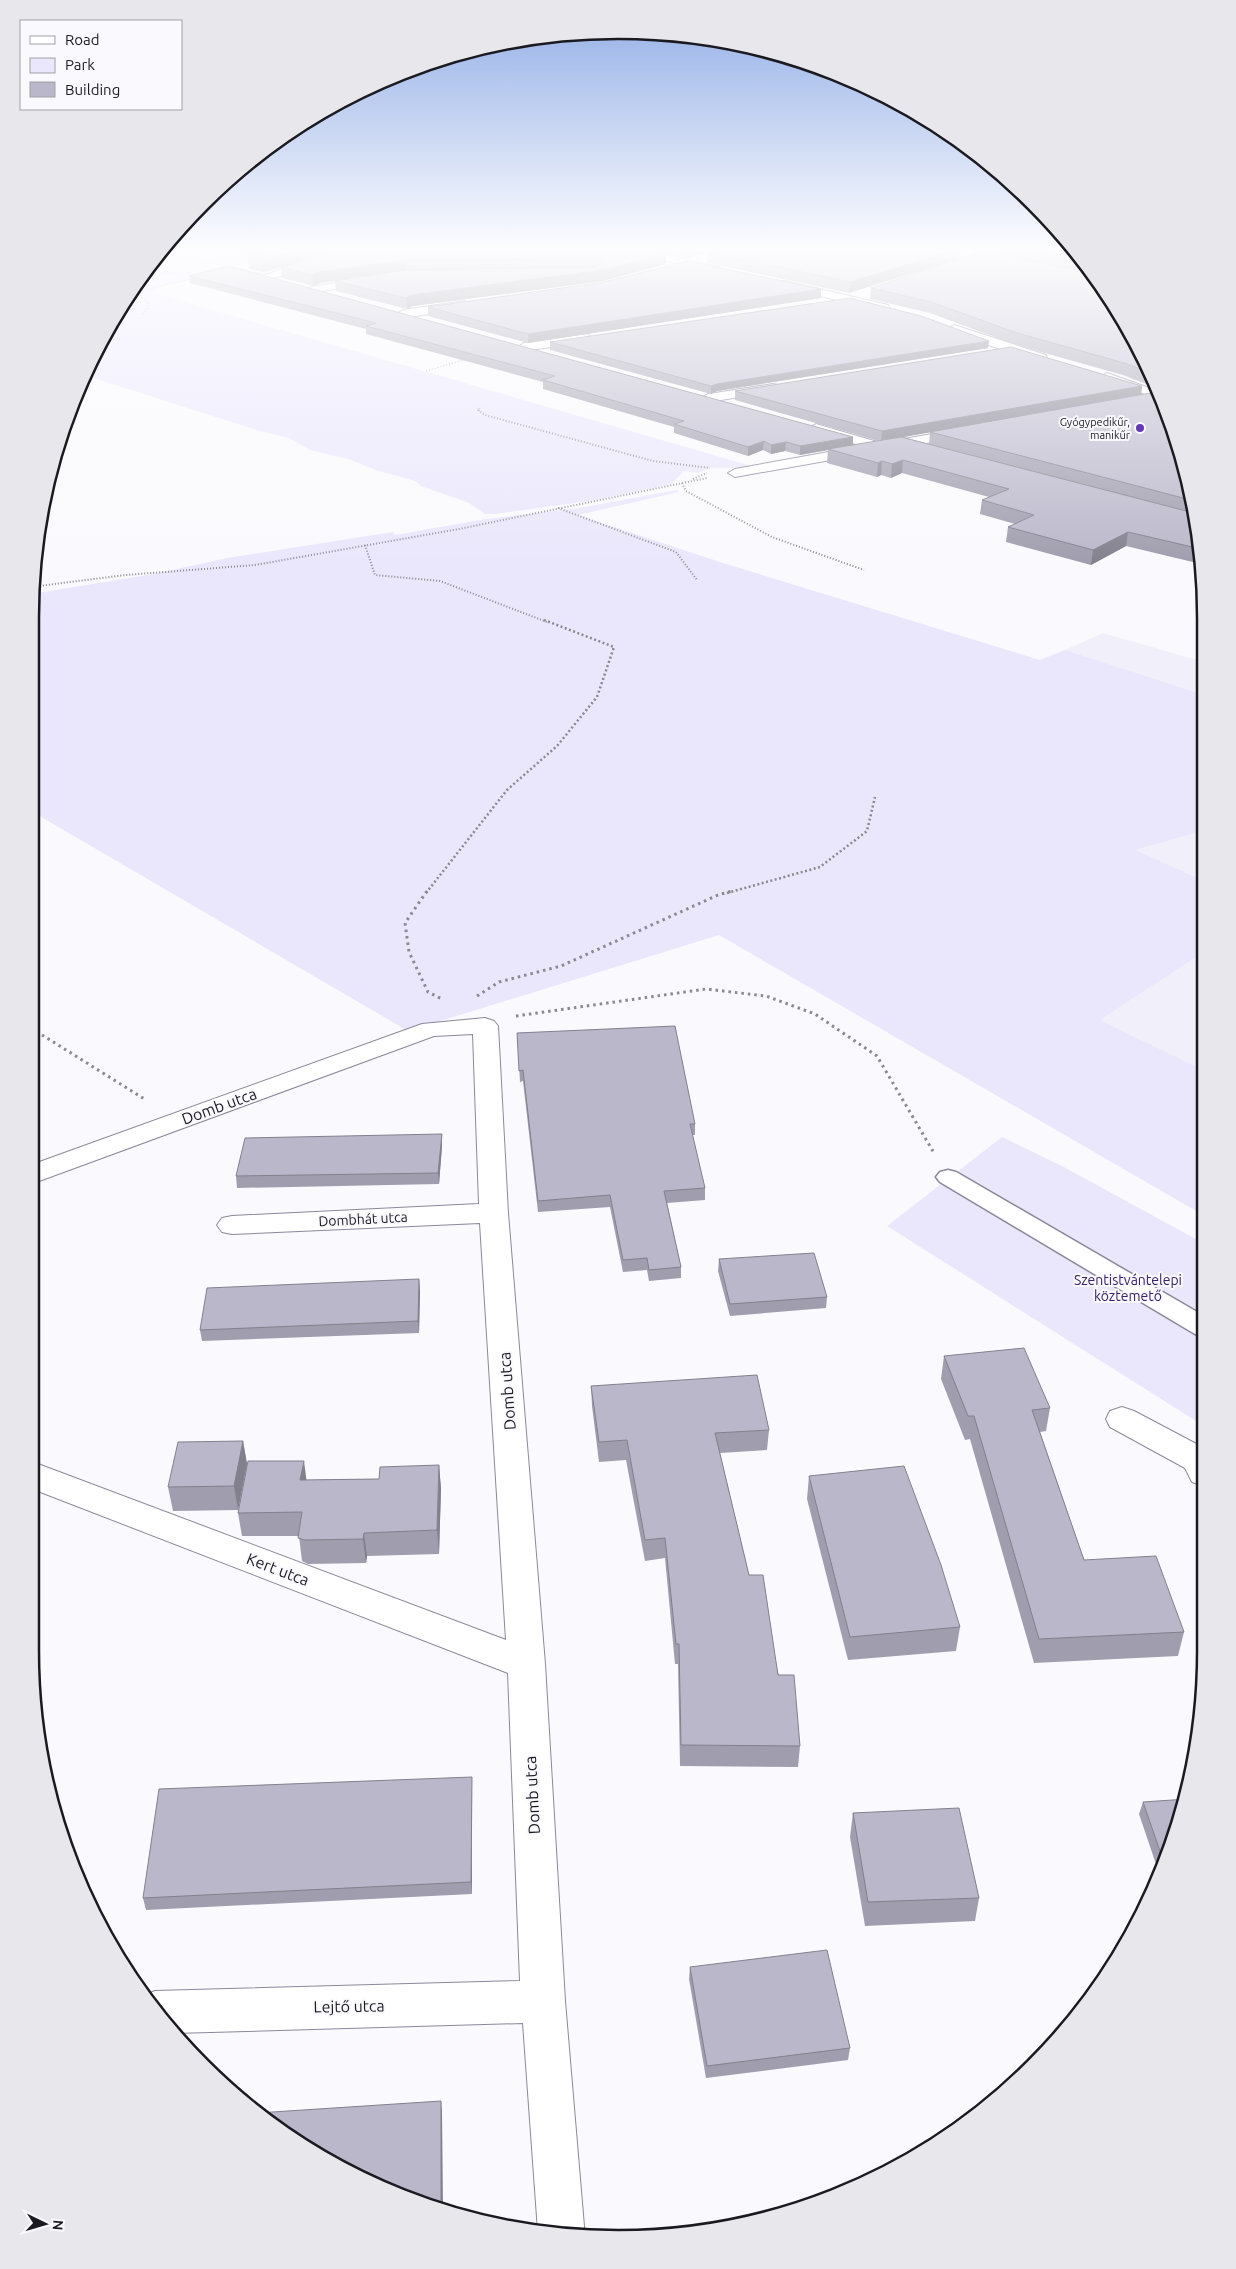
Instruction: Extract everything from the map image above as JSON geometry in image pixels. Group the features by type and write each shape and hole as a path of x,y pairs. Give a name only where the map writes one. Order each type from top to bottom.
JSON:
{"street":[{"path":"544,353 552,355"},
{"path":"982,354 990,353"},
{"path":"1021,353 1050,361"},
{"path":"1116,380 1137,371"},
{"path":"1097,374 1152,394"},
{"path":"736,406 703,397 786,386"},
{"path":"1141,402 1154,398"},
{"path":"801,424 880,446"},
{"path":"735,473 978,430"},
{"path":"900,444 926,453"},
{"name":"Domb utca","path":"39,1172 431,1029 485,1026 494,1213 526,1664 543,2001 561,2227"},
{"name":"Dombhát utca","path":"232,1225 494,1213"},
{"path":"1122,1419 1197,1459"},
{"name":"Kert utca","path":"39,1477 526,1664"},
{"name":"Lejtő utca","path":"164,2012 543,2001"}],"lane":[{"path":"948,1177 1197,1324"}],"path":[{"path":"426,371 494,353"},
{"path":"481,408 477,410 486,415 625,454 653,461 713,468"},
{"path":"40,586 126,575 255,565 495,521 682,484"},
{"path":"683,488 772,536 864,570"},
{"path":"557,508 676,552 697,580"},
{"path":"366,545 376,575 440,581 614,647 597,697 557,746 507,790 434,881 405,923 409,952 428,992 458,1008 485,1026"},
{"path":"458,1008 499,982 561,966 718,895 820,867 867,831 875,797"},
{"path":"525,1013 706,989 766,996 815,1014 877,1056 948,1177"},
{"path":"39,1033 178,1120"}],"shaded area":[{"path":"1103,633 1197,660 1197,692 1065,650"},
{"path":"1197,832 1197,878 1134,850"},
{"path":"1197,956 1197,1067 1100,1020"}],"green space":[{"path":"103,353 361,353 754,468 709,468 699,473 684,471 672,484 589,501 485,514 469,503 421,486 415,481 376,470 348,459 310,450 289,438 260,431 91,377"},
{"path":"677,490 679,492 578,515 726,564 1040,660 1065,650 1197,692 1197,832 1135,850 1197,878 1197,956 1100,1020 1197,1067 1197,1212 719,935 408,1031 39,816 40,593 154,574 227,558 393,532 395,535 486,519 579,508"},
{"name":"Szentistvántelepi köztemető","path":"1002,1137 1062,1166 1197,1240 1197,1422 887,1226"}],"building":[{"path":"468,353 546,353 853,437 800,446 786,442 771,445 764,441 748,447 674,424 684,421 543,380 555,376"},
{"path":"590,353 914,353 717,384 711,386"},
{"path":"974,353 1031,353 1142,386 882,431 735,391"},
{"path":"1088,353 1133,353 1141,369"},
{"path":"1152,393 1167,432 1185,498 930,432"},
{"path":"901,437 1187,511 1193,547 1128,532 1093,550 1008,527 1034,515 982,500 1009,489 903,460 892,464 882,461 878,463 828,449"},
{"path":"675,1026 695,1124 690,1124 705,1188 664,1191 681,1267 649,1270 647,1258 623,1260 610,1195 538,1201 523,1070 519,1071 517,1033"},
{"path":"442,1134 438,1173 236,1176 245,1138"},
{"path":"814,1253 827,1297 730,1304 719,1259"},
{"path":"419,1279 418,1321 200,1330 207,1288"},
{"path":"1024,1348 1050,1408 1032,1410 1084,1560 1156,1556 1184,1632 1039,1639 974,1416 968,1416 944,1356"},
{"path":"757,1375 769,1430 715,1433 749,1575 763,1575 778,1675 794,1675 800,1746 681,1745 679,1644 676,1644 665,1538 645,1540 627,1440 599,1442 591,1386"},
{"path":"243,1441 234,1486 168,1487 178,1442"},
{"path":"248,1461 304,1461 300,1480 379,1479 380,1467 439,1465 437,1530 364,1533 363,1539 305,1540 298,1538 302,1512 238,1513"},
{"path":"904,1466 941,1565 960,1627 850,1637 809,1476"},
{"path":"472,1777 471,1882 143,1898 159,1789"},
{"path":"1178,1800 1161,1853 1143,1802"},
{"path":"959,1808 979,1898 868,1902 853,1813"},
{"path":"827,1950 850,2048 707,2066 690,1967"},
{"path":"441,2101 441,2203 362,2171 328,2153 267,2112"}],"place":[{"name":"Gyógypedikűr, manikűr","path":"1140,428"}]}
